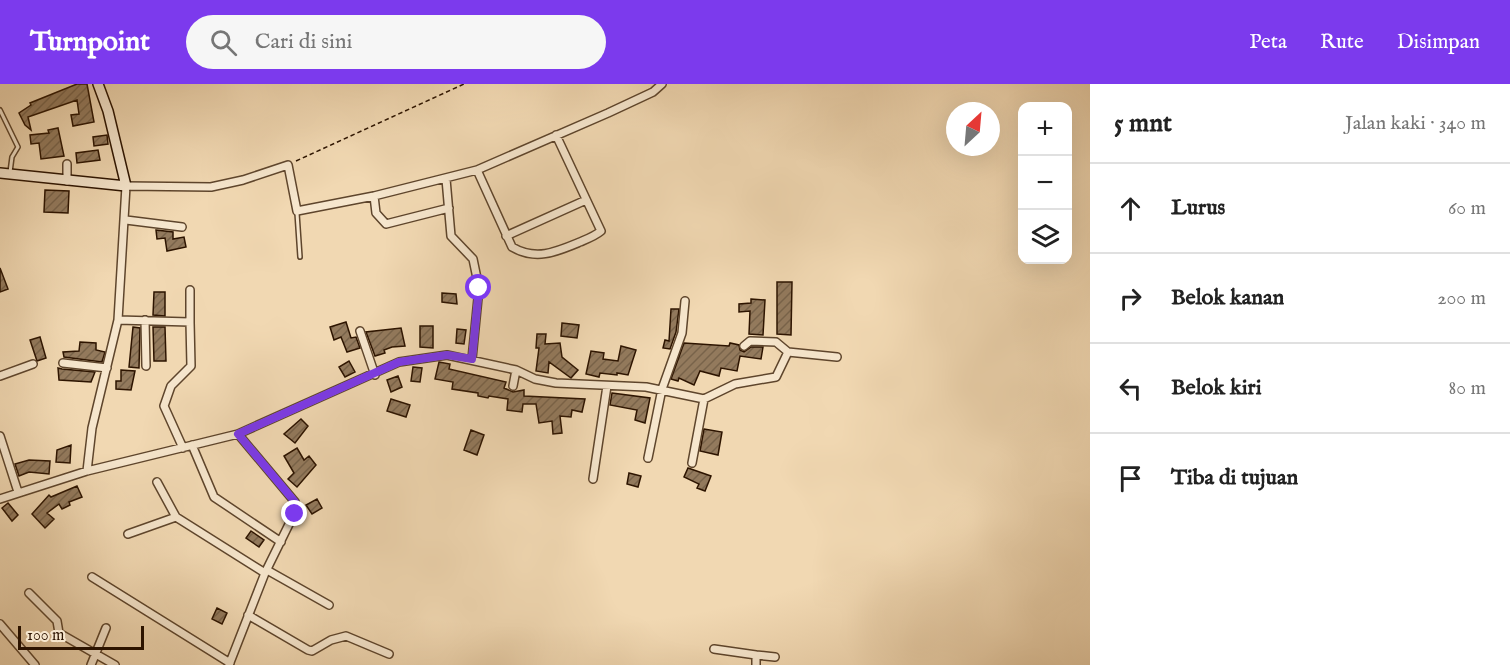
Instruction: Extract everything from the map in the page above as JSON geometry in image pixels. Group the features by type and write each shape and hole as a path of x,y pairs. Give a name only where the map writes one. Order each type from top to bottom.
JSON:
{"street":[{"path":"87,471 92,428 118,320 126,220 125,180 98,84"},
{"path":"7,172 67,173 211,187 288,165 297,211 374,196 477,170 652,92 662,84"},
{"path":"477,170 506,236 512,247 520,252 541,256 556,252 599,233 556,135"},
{"path":"446,179 451,236 470,255 475,264 478,303 472,359"},
{"path":"374,196 376,213 386,224 448,208"},
{"path":"506,236 586,200"},
{"path":"126,220 182,226"},
{"path":"183,448 164,406 171,386 191,366 190,290"},
{"path":"648,458 662,389 682,333 685,301"},
{"path":"118,320 190,322"},
{"path":"145,320 146,366"},
{"path":"360,331 375,375"},
{"path":"744,346 750,341 776,342 788,351 837,357"},
{"path":"0,499 87,471 238,434 375,375 399,362 422,357 447,355 472,359 555,383 662,389 704,399 735,384 776,377 788,351"},
{"path":"63,363 107,368"},
{"path":"0,376 33,364"},
{"path":"513,386 516,370"},
{"path":"593,478 607,386"},
{"path":"692,463 704,399"},
{"path":"92,577 230,664 266,572 295,514 295,502 238,434"},
{"path":"0,436 18,492"},
{"path":"192,445 214,497 281,542"},
{"path":"157,482 176,517 266,572 329,606"},
{"path":"128,534 176,517"},
{"path":"29,593 57,621 59,633 115,665"},
{"path":"248,615 308,650 312,651 332,640 346,636 389,654"},
{"path":"0,624 35,665"},
{"path":"91,665 106,628"},
{"path":"714,649 775,657"},
{"path":"756,655 756,665"}],"lane":[{"path":"0,110 18,147 7,172"},
{"path":"297,211 300,257"}],"path":[{"path":"288,165 464,84"}],"building":[{"path":"77,84 87,84 94,122 73,126 71,115 79,114 77,100 28,117 31,130 25,125 19,113 31,105 30,103"},
{"path":"58,128 64,156 41,159 39,143 31,144 30,135 49,133 48,130"},
{"path":"107,135 108,144 94,146 93,137"},
{"path":"98,150 100,160 77,163 76,153"},
{"path":"45,190 69,191 68,213 44,212"},
{"path":"156,230 173,232 173,239 184,237 186,247 167,251 165,238 157,239"},
{"path":"0,268 8,289 0,292"},
{"path":"777,282 792,282 791,335 777,334"},
{"path":"154,292 165,292 165,316 153,315"},
{"path":"442,293 456,294 457,304 442,302"},
{"path":"751,299 765,300 763,335 749,334 750,311 739,312 739,304 751,303"},
{"path":"671,309 679,309 676,332 670,349 663,348 665,340 669,341"},
{"path":"346,322 351,338 356,337 360,348 347,352 341,337 334,340 330,327"},
{"path":"562,323 579,325 577,338 561,336"},
{"path":"420,326 433,326 433,348 420,347"},
{"path":"133,327 140,328 139,368 129,367"},
{"path":"153,327 165,327 166,361 154,361"},
{"path":"401,328 405,346 392,347 384,350 385,353 375,356 366,332"},
{"path":"457,329 466,330 464,344 456,343"},
{"path":"537,334 546,334 545,344 560,343 562,357 578,370 571,378 549,362 548,373 536,371 539,348 536,348"},
{"path":"40,337 46,358 37,361 30,340"},
{"path":"80,342 96,343 96,350 105,352 102,362 64,357 63,352 79,351"},
{"path":"684,343 729,346 730,343 739,345 740,350 744,352 751,347 763,347 761,359 740,356 737,371 721,368 719,376 700,371 694,385 679,378 678,381 671,379"},
{"path":"621,346 636,350 628,375 600,373 599,377 586,374 591,351 604,353 603,359 618,361"},
{"path":"349,361 355,372 345,377 339,367"},
{"path":"439,362 450,364 449,369 506,382 504,388 513,392 524,390 524,396 585,399 582,412 572,410 571,417 560,416 562,433 553,434 552,421 539,423 536,404 523,404 522,412 507,410 508,399 489,396 488,398 478,396 478,393 452,389 453,382 435,379"},
{"path":"413,367 422,368 420,382 411,381"},
{"path":"58,368 95,372 91,382 59,380"},
{"path":"121,370 135,371 131,390 116,389 116,381 121,381"},
{"path":"398,376 402,387 391,392 387,380"},
{"path":"612,393 650,398 645,423 635,420 637,410 610,405"},
{"path":"391,399 410,405 406,417 387,411"},
{"path":"301,419 308,426 295,443 284,434"},
{"path":"704,429 722,432 718,455 700,451"},
{"path":"471,430 484,435 477,455 464,450"},
{"path":"71,445 70,463 56,462 57,450"},
{"path":"297,448 304,460 309,456 316,465 297,487 288,479 294,473 284,456"},
{"path":"29,460 50,461 49,474 29,472 19,476 15,464"},
{"path":"688,468 711,476 705,491 697,488 699,484 684,477"},
{"path":"629,473 641,476 638,487 627,484"},
{"path":"77,486 82,497 69,502 70,505 62,509 59,504 47,513 54,519 45,528 32,514 49,495 51,497"},
{"path":"317,499 322,508 312,514 306,505"},
{"path":"8,503 18,515 12,521 2,508"},
{"path":"251,531 264,540 259,547 246,538"},
{"path":"217,608 227,613 222,624 212,619"}],"route":[{"path":"295,514 297,508 295,502 238,434 375,375 399,362 447,355 472,359 479,288"}]}
